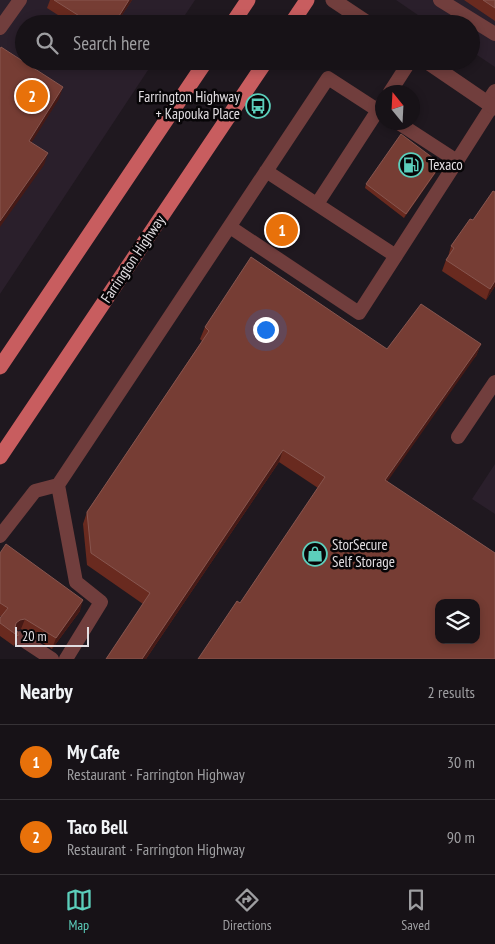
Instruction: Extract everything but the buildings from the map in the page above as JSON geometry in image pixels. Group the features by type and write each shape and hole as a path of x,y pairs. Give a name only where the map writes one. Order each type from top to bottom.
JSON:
{"main road":[{"path":"238,15 248,0"},
{"path":"297,15 307,0"},
{"path":"0,366 200,70"},
{"name":"Farrington Highway","path":"0,457 260,70"}],"street":[{"path":"333,0 356,15"},
{"path":"440,70 492,102"}],"lane":[{"path":"0,28 20,0"},
{"path":"440,0 464,15"},
{"path":"480,25 495,34"},
{"path":"395,85 404,70"},
{"path":"0,536 35,491 58,485 328,78 375,105"},
{"path":"230,227 359,313 457,161 492,102"},
{"path":"317,204 375,118"},
{"path":"409,130 457,161"},
{"path":"266,171 396,256"},
{"path":"458,437 493,388"},
{"path":"58,485 76,582 101,602 66,659"},
{"path":"20,638 52,659"}],"shaded area":[{"path":"0,0 195,0 185,15 15,15 15,70 148,70 0,294"},
{"path":"396,0 495,0 495,67 480,57 480,15 418,15"},
{"path":"495,464 495,514 472,499"}],"place":[{"name":"Taco Bell","path":"32,96"},
{"name":"Farrington Highway + Kapouka Place","path":"258,106"},
{"name":"Texaco","path":"411,165"},
{"name":"My Cafe","path":"282,230"},
{"name":"StorSecure Self Storage","path":"315,554"}]}
